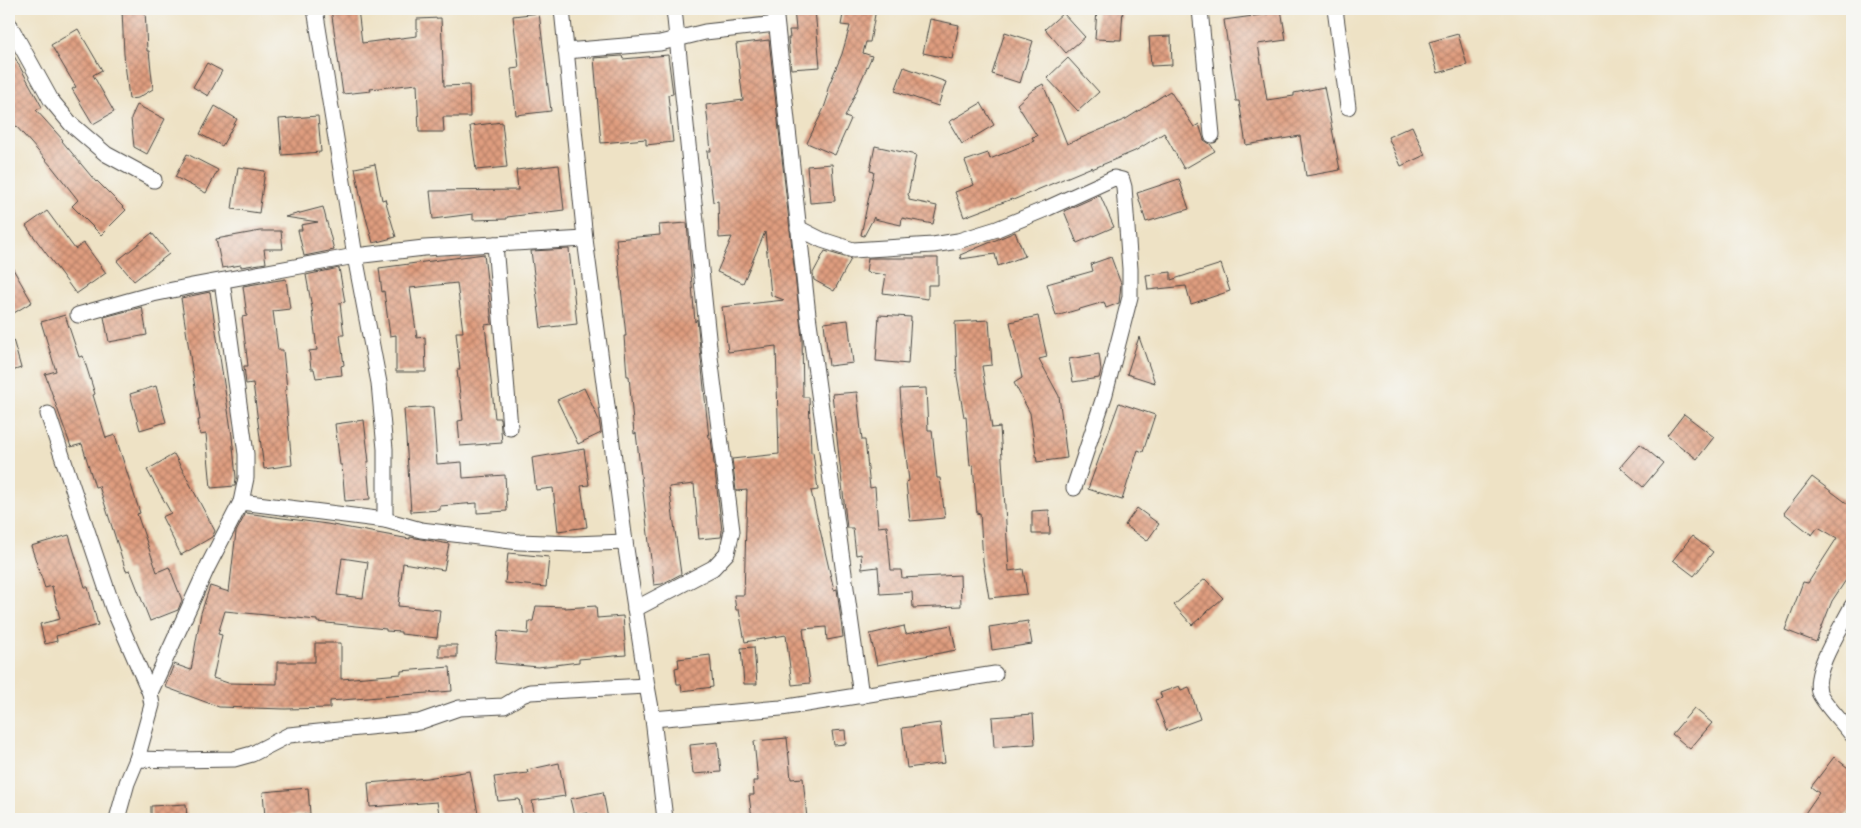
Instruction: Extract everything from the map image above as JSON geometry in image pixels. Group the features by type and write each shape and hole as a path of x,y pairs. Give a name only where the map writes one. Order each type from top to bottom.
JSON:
{"street":[{"path":"315,9 355,256 379,384 385,449 385,520"},
{"path":"562,9 585,239 625,542 647,686 654,719 665,819"},
{"path":"635,609 713,568 727,553 732,531 710,357 674,9"},
{"path":"1200,9 1212,135"},
{"path":"1335,9 1348,108"},
{"path":"566,51 650,44 776,16 808,315 861,696"},
{"path":"9,24 51,100 71,124 106,154 154,180"},
{"path":"798,228 822,240 853,250 933,245 958,241 997,229 1114,178 1122,180 1130,269 1130,297 1105,394 1074,488"},
{"path":"78,315 153,294 355,256 424,248 585,239"},
{"path":"495,244 510,428"},
{"path":"150,693 208,566 241,502 246,478 246,454 222,281"},
{"path":"48,414 113,608 150,693 152,705 137,759 127,783 117,819"},
{"path":"241,502 385,520 421,530 519,542 574,544 625,542"},
{"path":"1852,606 1822,665 1818,676 1818,685 1820,694 1852,735"},
{"path":"654,719 781,708 995,674"},
{"path":"137,759 234,759 252,754 289,735 419,722 459,708 504,706 530,692 647,686"}],"building":[{"path":"145,9 147,51 149,51 153,89 138,98 129,99 122,10"},
{"path":"331,9 358,9 362,43 417,36 417,19 441,18 444,86 469,85 470,117 443,117 444,132 419,132 417,84 343,94"},
{"path":"794,9 815,9 820,67 791,69 788,38 790,38 789,30 796,30"},
{"path":"844,9 876,9 870,42 866,42 863,53 872,56 845,117 851,119 835,155 807,143 824,108 829,93 827,92 829,85 842,54 850,26 841,25"},
{"path":"1097,9 1123,9 1121,40 1095,39"},
{"path":"1267,9 1281,9 1286,40 1258,44 1267,100 1294,96 1294,93 1324,87 1340,170 1306,176 1300,136 1246,145 1239,101 1236,101 1224,20 1268,14"},
{"path":"539,13 551,111 516,115 511,69 519,68 513,16"},
{"path":"1063,13 1085,37 1066,53 1045,29"},
{"path":"930,19 959,25 952,59 923,53"},
{"path":"78,29 102,70 93,75 114,112 93,124 72,89 76,87 51,45"},
{"path":"1005,32 1033,41 1020,83 992,74"},
{"path":"1458,34 1467,65 1438,73 1429,42"},
{"path":"1171,36 1172,65 1151,66 1149,37"},
{"path":"769,40 802,338 803,397 809,397 811,453 813,452 818,490 811,491 834,590 837,589 843,637 827,640 826,627 803,629 810,683 792,685 786,635 745,642 734,595 744,595 747,490 736,491 732,459 779,454 776,346 728,352 722,307 784,300 771,295 765,232 743,283 717,272 732,237 719,238 718,201 713,202 707,151 711,151 706,105 743,100 736,44"},
{"path":"9,47 42,107 36,110 63,140 96,182 126,210 101,235 72,206 78,200 9,118"},
{"path":"668,55 673,94 668,95 673,142 646,145 646,139 601,143 594,58 622,56 623,59"},
{"path":"1068,58 1099,92 1078,111 1047,78"},
{"path":"207,63 222,71 208,96 193,87"},
{"path":"904,67 946,82 938,106 895,91"},
{"path":"1043,84 1067,144 1126,119 1170,91 1194,127 1199,124 1204,140 1215,151 1184,169 1164,133 1135,151 1013,200 964,217 955,192 974,185 965,161 988,153 990,159 1034,141 1032,137 1037,136 1017,104 1034,89"},
{"path":"981,103 994,125 962,144 949,122"},
{"path":"137,105 165,119 147,154 134,147 131,118"},
{"path":"215,106 237,119 222,146 200,134"},
{"path":"318,116 321,152 282,155 279,119"},
{"path":"502,122 507,167 476,170 470,126"},
{"path":"1412,126 1425,155 1401,166 1388,137"},
{"path":"875,146 916,155 908,195 909,200 937,206 933,224 902,218 901,225 874,219 874,217 864,236 861,235 874,172 870,171"},
{"path":"187,154 218,170 206,193 175,177"},
{"path":"375,164 382,200 385,199 396,237 373,243 361,200 355,168"},
{"path":"832,164 835,201 810,203 807,166"},
{"path":"559,165 564,210 507,217 507,219 473,220 473,214 433,219 430,191 518,190 516,170"},
{"path":"238,167 265,171 259,213 232,209"},
{"path":"1179,179 1189,209 1146,222 1137,193"},
{"path":"1100,195 1114,227 1077,243 1064,211"},
{"path":"323,207 334,250 304,256 298,230 302,230 301,225 318,222 285,217"},
{"path":"47,211 75,249 84,243 106,273 76,294 26,226"},
{"path":"687,223 695,322 697,319 709,438 711,438 722,531 721,537 699,539 694,484 669,487 681,574 662,584 654,585 636,433 634,434 629,376 627,376 624,336 626,336 616,239 660,235 659,225"},
{"path":"260,231 281,231 283,249 264,249 266,263 222,268 216,239"},
{"path":"1015,232 1025,256 998,266 995,254 961,259 960,255"},
{"path":"152,233 169,254 134,281 117,261"},
{"path":"569,249 577,324 541,328 531,251"},
{"path":"825,251 851,259 834,291 814,280 813,273"},
{"path":"484,254 492,324 485,325 495,418 500,418 502,443 460,446 458,421 463,420 457,370 460,370 456,332 463,332 457,283 410,288 417,338 425,337 426,372 396,372 396,335 390,336 379,268"},
{"path":"1111,257 1121,284 1119,303 1106,308 1104,302 1056,316 1047,284 1093,271 1091,264"},
{"path":"868,258 938,258 938,285 928,285 928,299 883,293 886,275 866,272"},
{"path":"9,262 32,302 9,316"},
{"path":"1221,264 1230,291 1191,304 1186,286 1148,290 1146,275 1171,272 1171,280"},
{"path":"339,268 345,302 340,303 344,335 340,335 344,365 341,366 342,375 316,378 314,369 311,369 309,351 317,350 306,275"},
{"path":"286,279 290,309 273,311 278,350 283,350 292,465 264,469 253,383 246,384 244,366 248,366 242,317 247,316 243,286"},
{"path":"210,292 232,436 236,478 235,486 211,488 206,434 200,435 198,420 200,420 181,298"},
{"path":"142,307 147,335 109,342 104,317"},
{"path":"65,315 79,357 83,356 106,438 115,435 140,513 137,514 157,572 169,567 182,600 178,610 150,621 130,570 126,571 99,486 95,487 82,444 71,447 45,374 56,371 41,322"},
{"path":"879,315 911,317 908,364 876,361"},
{"path":"1038,316 1047,357 1039,359 1059,396 1067,458 1037,462 1030,413 1014,383 1022,378 1010,322"},
{"path":"848,320 853,363 829,366 824,323"},
{"path":"989,320 992,365 982,366 992,428 1000,427 1009,571 1023,569 1027,594 989,598 983,561 980,513 977,514 973,465 970,466 966,417 964,417 957,376 955,322"},
{"path":"12,336 21,368 9,372 9,337"},
{"path":"1139,337 1155,383 1127,374"},
{"path":"1099,354 1101,370 1099,378 1073,382 1069,359"},
{"path":"156,386 166,422 140,430 130,394"},
{"path":"584,388 599,420 601,433 578,444 557,400"},
{"path":"926,388 928,430 932,430 937,478 940,478 945,518 910,521 906,482 909,481 900,389"},
{"path":"857,392 870,488 875,487 878,527 887,526 891,570 901,570 902,578 960,575 961,606 913,608 912,592 880,594 878,567 862,569 861,554 856,555 853,528 847,528 832,394"},
{"path":"1119,403 1155,415 1143,452 1138,450 1122,500 1088,489"},
{"path":"433,407 437,464 462,462 463,478 505,475 507,511 477,513 477,503 440,506 440,510 411,512 404,409"},
{"path":"1684,414 1714,437 1697,459 1667,436"},
{"path":"364,420 369,462 367,462 370,499 345,501 342,465 340,465 335,424"},
{"path":"1640,444 1663,463 1643,487 1620,467"},
{"path":"584,449 589,485 581,486 587,527 558,531 553,488 536,490 532,458"},
{"path":"174,454 215,531 212,537 181,555 162,517 171,513 147,470"},
{"path":"1812,477 1852,507 1852,571 1832,601 1816,642 1785,630 1803,582 1808,583 1837,538 1818,527 1812,535 1784,513"},
{"path":"1137,508 1159,524 1147,541 1125,525"},
{"path":"1049,510 1050,534 1032,534 1032,511"},
{"path":"246,513 449,544 444,570 403,563 398,606 440,610 437,638 401,634 401,632 386,631 386,629 317,622 317,620 225,611 218,634 222,635 213,678 228,683 277,684 277,662 315,662 315,643 341,643 341,679 401,674 401,671 450,667 452,691 330,701 330,708 285,709 219,707 165,687 174,664 191,670 201,613 210,586 229,592 236,532","holes":["342,558 368,562 363,598 337,595"]},
{"path":"69,535 85,587 88,587 98,625 56,636 57,641 45,644 40,624 60,619 52,586 45,588 31,546"},
{"path":"1692,536 1713,552 1694,576 1673,560"},
{"path":"508,553 549,557 546,587 505,583"},
{"path":"1205,579 1223,598 1192,625 1174,605"},
{"path":"536,606 565,608 596,606 597,618 623,616 626,655 579,659 579,662 538,667 495,663 498,631 528,634 529,621 533,621"},
{"path":"1028,621 1032,644 992,650 989,627"},
{"path":"951,625 956,650 877,665 870,634 904,626 906,634"},
{"path":"439,645 457,645 457,657 439,657"},
{"path":"754,647 757,684 744,684 741,648"},
{"path":"710,655 713,687 682,691 681,684 677,684 675,668 679,667 678,659"},
{"path":"1179,686 1181,690 1189,687 1200,719 1167,731 1155,700 1162,698 1160,693"},
{"path":"1694,708 1712,723 1690,749 1672,734"},
{"path":"1033,714 1035,744 994,747 992,717"},
{"path":"940,723 945,763 907,768 902,728"},
{"path":"845,730 846,744 834,745 832,731"},
{"path":"787,738 791,779 803,778 807,819 752,819 749,795 754,795 753,781 758,781 754,741"},
{"path":"718,742 721,772 693,774 690,745"},
{"path":"1834,757 1852,771 1852,807 1843,819 1801,819 1819,793 1811,787"},
{"path":"559,763 565,796 532,801 535,819 523,819 519,799 498,801 494,777 528,773 527,770"},
{"path":"470,771 479,819 440,819 437,802 370,807 368,783 427,778"},
{"path":"308,788 310,814 265,817 263,792"},
{"path":"603,792 608,819 588,819 588,813 574,816 570,799"},
{"path":"186,804 187,819 151,819 151,806"}]}
